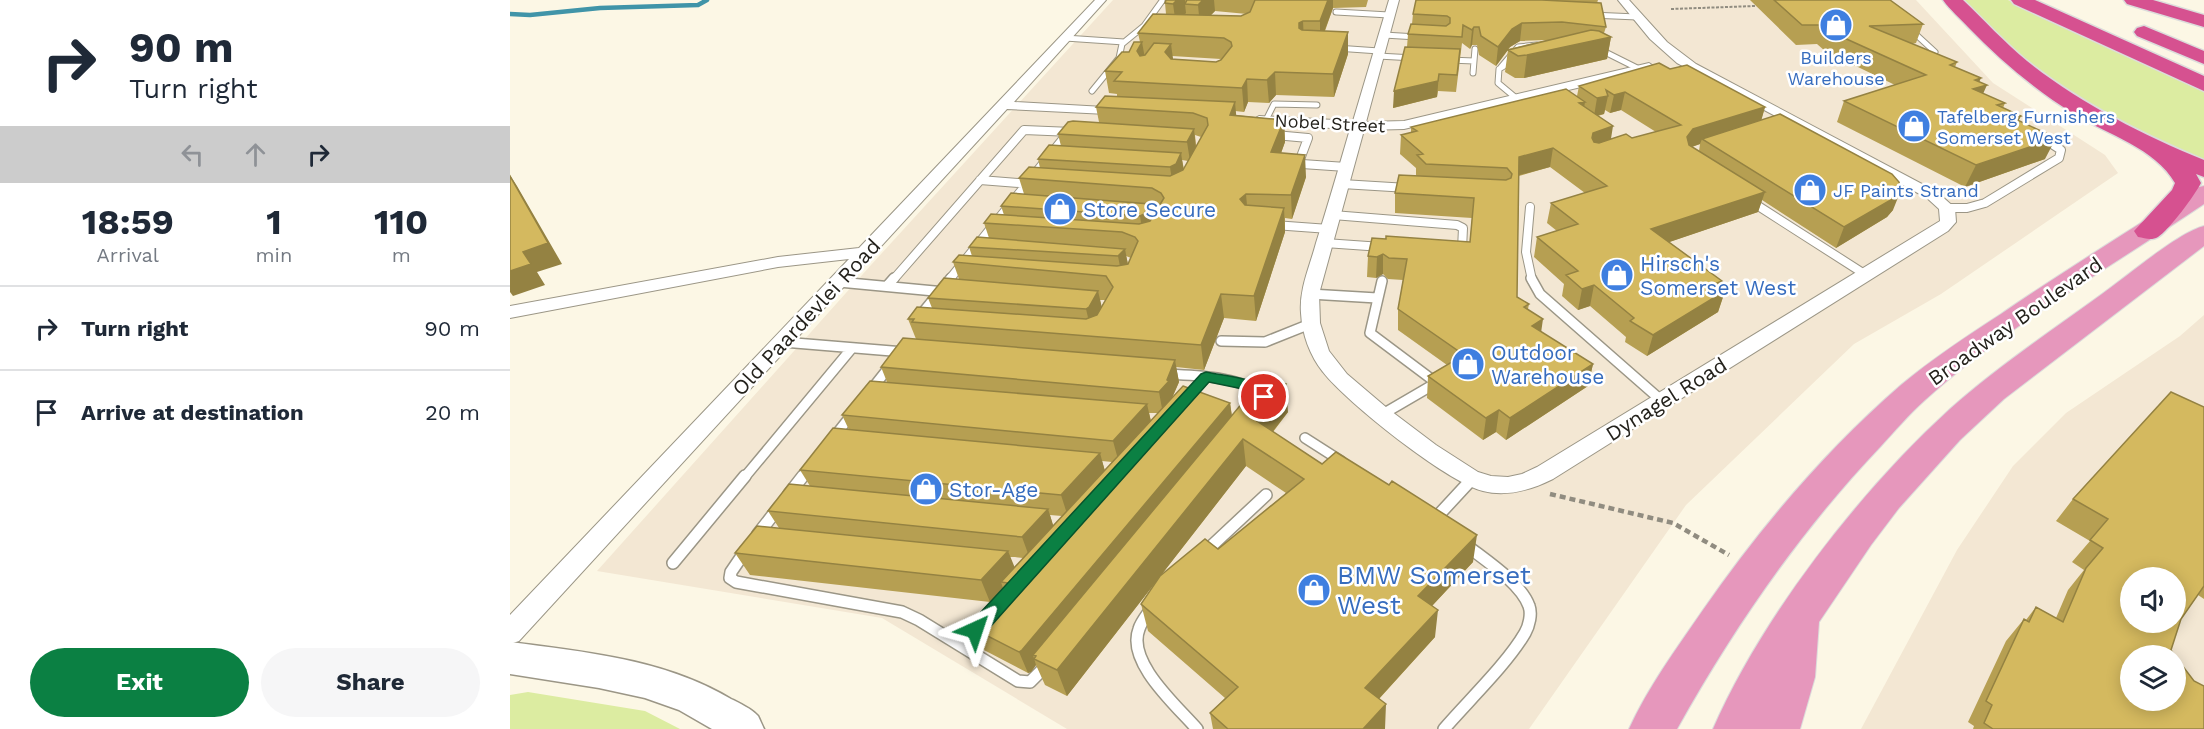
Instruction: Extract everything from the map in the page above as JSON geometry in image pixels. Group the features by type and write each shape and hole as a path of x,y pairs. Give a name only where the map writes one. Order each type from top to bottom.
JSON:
{"highway":[{"path":"1952,0 2033,76 2072,103 2152,148 2178,166 2188,183 2183,193 2148,231"},
{"path":"2020,0 2204,84"},
{"path":"2133,0 2204,21"},
{"path":"2122,22 2204,58"},
{"path":"2152,148 2204,169"}],"main road":[{"name":"Broadway Boulevard","path":"1652,729 1694,656 1752,570 1835,469 1918,389 1990,334 2204,193"},
{"name":"Broadway Boulevard","path":"1736,729 1798,618 1882,501 1949,430 1997,387 2204,234"},
{"path":"1777,729 1792,688 1797,659 1798,618"}],"street":[{"name":"Old Paardevlei Road","path":"510,633 1101,0"},
{"name":"Dynagel Road","path":"1394,0 1310,294 1310,324 1331,369 1383,414 1471,480 1500,486 1532,481 1942,228 1948,222 1947,208"},
{"path":"1623,0 1653,37 1681,60 1787,122 1932,195 1947,208"},
{"name":"Nobel Street","path":"1346,169 1380,136 1404,125 1516,98 1552,93 1681,60"},
{"path":"1005,105 1139,113"},
{"name":"Nobel Street","path":"1245,119 1404,125"},
{"path":"510,312 804,258 867,252"},
{"path":"510,658 643,681 685,693 722,713 744,729"}],"lane":[{"path":"1092,91 1119,58 1119,51 1124,42 1130,35 1142,28 1162,1"},
{"path":"1336,12 1389,15"},
{"path":"1583,15 1636,17"},
{"path":"1905,23 1919,39 1935,51"},
{"path":"1142,28 1154,28"},
{"path":"1384,35 1425,37"},
{"path":"1065,38 1124,42"},
{"path":"1516,98 1499,86 1498,70 1518,47 1548,45"},
{"path":"1592,47 1639,69"},
{"path":"1327,48 1420,58"},
{"path":"1473,73 1475,49"},
{"path":"1119,58 1128,58"},
{"path":"1442,60 1474,61"},
{"path":"1501,67 1514,64"},
{"path":"1266,120 1274,104 1317,105"},
{"path":"887,286 1024,130 1080,133"},
{"path":"924,325 918,319 1069,132"},
{"path":"1947,208 1978,206 1986,203 2059,158 2061,153 2057,146 2032,133"},
{"path":"1266,135 1308,138 1299,162 1302,164 1346,169 1411,188"},
{"path":"1047,158 1059,159"},
{"path":"980,180 1038,184"},
{"path":"1741,195 1866,275"},
{"path":"1008,206 1019,207"},
{"path":"1530,207 1526,265 1532,284 1540,294 1662,401"},
{"path":"1260,224 1329,229 1457,225 1465,232 1462,249 1453,252"},
{"path":"1329,229 1395,248"},
{"path":"988,231 999,232"},
{"path":"972,251 984,252"},
{"path":"955,272 967,273"},
{"path":"1382,280 1370,333 1434,381 1431,386 1383,414"},
{"path":"839,282 951,292"},
{"path":"1310,294 1377,298"},
{"path":"1221,341 1265,342 1310,324"},
{"path":"783,342 912,353"},
{"path":"673,562 852,348"},
{"path":"841,444 830,442 874,394 901,352"},
{"path":"1150,372 1235,381 1263,393 1261,404 1253,413"},
{"path":"1182,403 1206,377"},
{"path":"1305,438 1355,470"},
{"path":"816,461 793,498 730,572 730,578 736,582 902,612 1025,683 1036,678 1051,660"},
{"path":"1444,729 1515,647 1526,631 1530,618 1530,606 1514,584 1438,523 1471,480"},
{"path":"1192,565 1266,495"},
{"path":"1158,601 1138,630 1137,651 1148,672 1197,729"},
{"path":"961,646 993,611"}],"path":[{"path":"1671,9 1755,6"},
{"path":"1532,481 1551,494 1673,523 1752,570"}],"shaded area":[{"path":"1113,0 1916,0 1993,83 2105,155 2118,173 1941,294 1854,344 1686,505 1529,729 1067,729 882,618 597,571 871,265"},
{"path":"2204,315 2204,729 1861,729 1957,550 2013,466 2066,413 2180,336"}],"green space":[{"path":"1960,0 2008,0 2204,91 2204,159 2199,162 2155,143 2039,73"},
{"path":"528,692 645,711 680,729 510,729 510,695"}],"building":[{"path":"1166,0 1177,0 1173,4 1165,3"},
{"path":"1187,0 1203,0 1198,5 1185,4"},
{"path":"1255,0 1328,0 1320,21 1303,21 1299,23 1299,28 1348,32 1333,74 1275,72 1267,80 1247,79 1242,88 1114,81 1122,72 1105,71 1122,52 1129,52 1134,42 1142,42 1137,51 1140,56 1145,55 1154,43 1171,44 1165,52 1171,59 1216,62 1221,60 1232,46 1231,42 1224,38 1138,33 1153,14 1241,16 1250,12"},
{"path":"1416,0 1542,0 1601,3 1606,27 1562,22 1522,23 1512,29 1498,47 1481,36 1479,27 1474,27 1472,30 1463,25 1462,37 1408,34 1411,24 1446,26 1450,23 1450,18 1447,16 1413,14"},
{"path":"1774,0 1890,0 1923,24 1869,26 1957,62 1950,65 1981,78 1975,80 1987,85 1973,89 2005,103 1997,105 2021,116 2013,118 2056,138 1976,165 1844,101 1926,75 1831,32 1823,25 1802,25"},
{"path":"1591,30 1611,37 1527,55 1518,56 1508,50"},
{"path":"1405,47 1460,49 1457,75 1439,74 1438,81 1394,91"},
{"path":"1659,63 1670,69 1687,65 1765,107 1693,129 1687,137 1689,145 1765,192 1651,229 1722,281 1715,284 1725,291 1653,335 1630,321 1634,318 1594,285 1582,289 1566,275 1578,271 1537,237 1578,224 1551,203 1607,186 1553,148 1519,157 1517,297 1529,304 1524,307 1543,319 1532,326 1593,364 1510,418 1499,410 1486,418 1428,376 1464,355 1398,309 1407,259 1389,258 1383,254 1377,257 1368,256 1372,238 1386,239 1386,236 1470,242 1474,198 1395,193 1399,175 1506,180 1511,178 1512,174 1507,168 1426,164 1417,155 1423,154 1401,135 1417,131 1411,127 1566,89 1585,102 1579,103 1613,126 1593,133 1594,142 1599,143 1626,134 1632,138 1681,125 1625,92 1614,95 1606,90 1608,96 1597,98 1579,86"},
{"path":"1105,96 1235,102 1230,115 1284,120 1271,152 1305,155 1291,195 1246,194 1240,199 1245,205 1284,208 1254,296 1221,294 1201,345 912,322 914,319 908,319 917,307 1086,319 1097,315 1113,287 1106,276 953,262 959,255 1117,266 1128,264 1138,241 1135,237 1122,232 984,223 991,214 1139,224 1150,221 1164,198 1161,193 1152,188 1019,178 1029,167 1170,176 1183,170 1208,125 1207,118 1193,113 1096,107"},
{"path":"1780,114 1892,174 1899,182 1901,190 1896,197 1844,227 1702,139"},
{"path":"1068,122 1194,129 1187,142 1058,134"},
{"path":"1049,145 1181,153 1176,164 1170,167 1038,159"},
{"path":"510,176 548,243 523,252 531,264 510,271"},
{"path":"1011,193 1150,204 1140,216 1001,206"},
{"path":"977,237 1125,249 1118,256 969,247"},
{"path":"944,278 1098,291 1086,309 928,298"},
{"path":"903,338 1175,360 1167,380 1169,381 1159,392 881,367"},
{"name":"BMW Somerset West","path":"1267,378 1286,384 1257,421 1322,464 1336,452 1389,485 1392,481 1477,535 1418,596 1438,610 1365,688 1386,704 1363,729 1228,729 1210,713 1238,687 1141,604 1160,576 1205,539 1218,549 1304,479 1243,439 1057,670 1034,659 1036,656 1033,655 1243,402 1246,403"},
{"path":"870,381 1147,404 1113,441 842,415"},
{"path":"1183,386 1230,403 1022,650 1019,652 972,628 976,624 972,622 1008,583 1001,582"},
{"path":"2171,392 2204,407 2204,586 2186,612 2186,567 2120,567 2120,633 2176,633 2173,645 2120,645 2120,711 2186,711 2186,670 2194,681 2204,686 2204,729 1993,729 1984,723 1992,705 1986,701 2024,619 2029,622 2036,607 2063,622 2086,568 2103,548 2090,540 2108,519 2073,499"},
{"path":"833,428 1100,453 1061,495 800,470"},
{"path":"789,484 1048,509 1022,537 768,511"},
{"path":"757,526 1008,551 981,580 735,553"}],"waterway":[{"path":"510,14 530,15 600,8 698,5 707,0"}],"place":[{"name":"Builders Warehouse","path":"1836,25"},
{"name":"Tafelberg Furnishers Somerset West","path":"1914,126"},
{"name":"JF Paints Strand","path":"1810,190"},
{"name":"Store Secure","path":"1060,209"},
{"name":"Hirsch's Somerset West","path":"1617,275"},
{"name":"Outdoor Warehouse","path":"1468,364"},
{"name":"Stor-Age","path":"926,489"},
{"name":"BMW Somerset West","path":"1314,590"}],"route":[{"path":"975,630 1206,377 1235,381 1256,389 1263,393 1264,397"}]}
